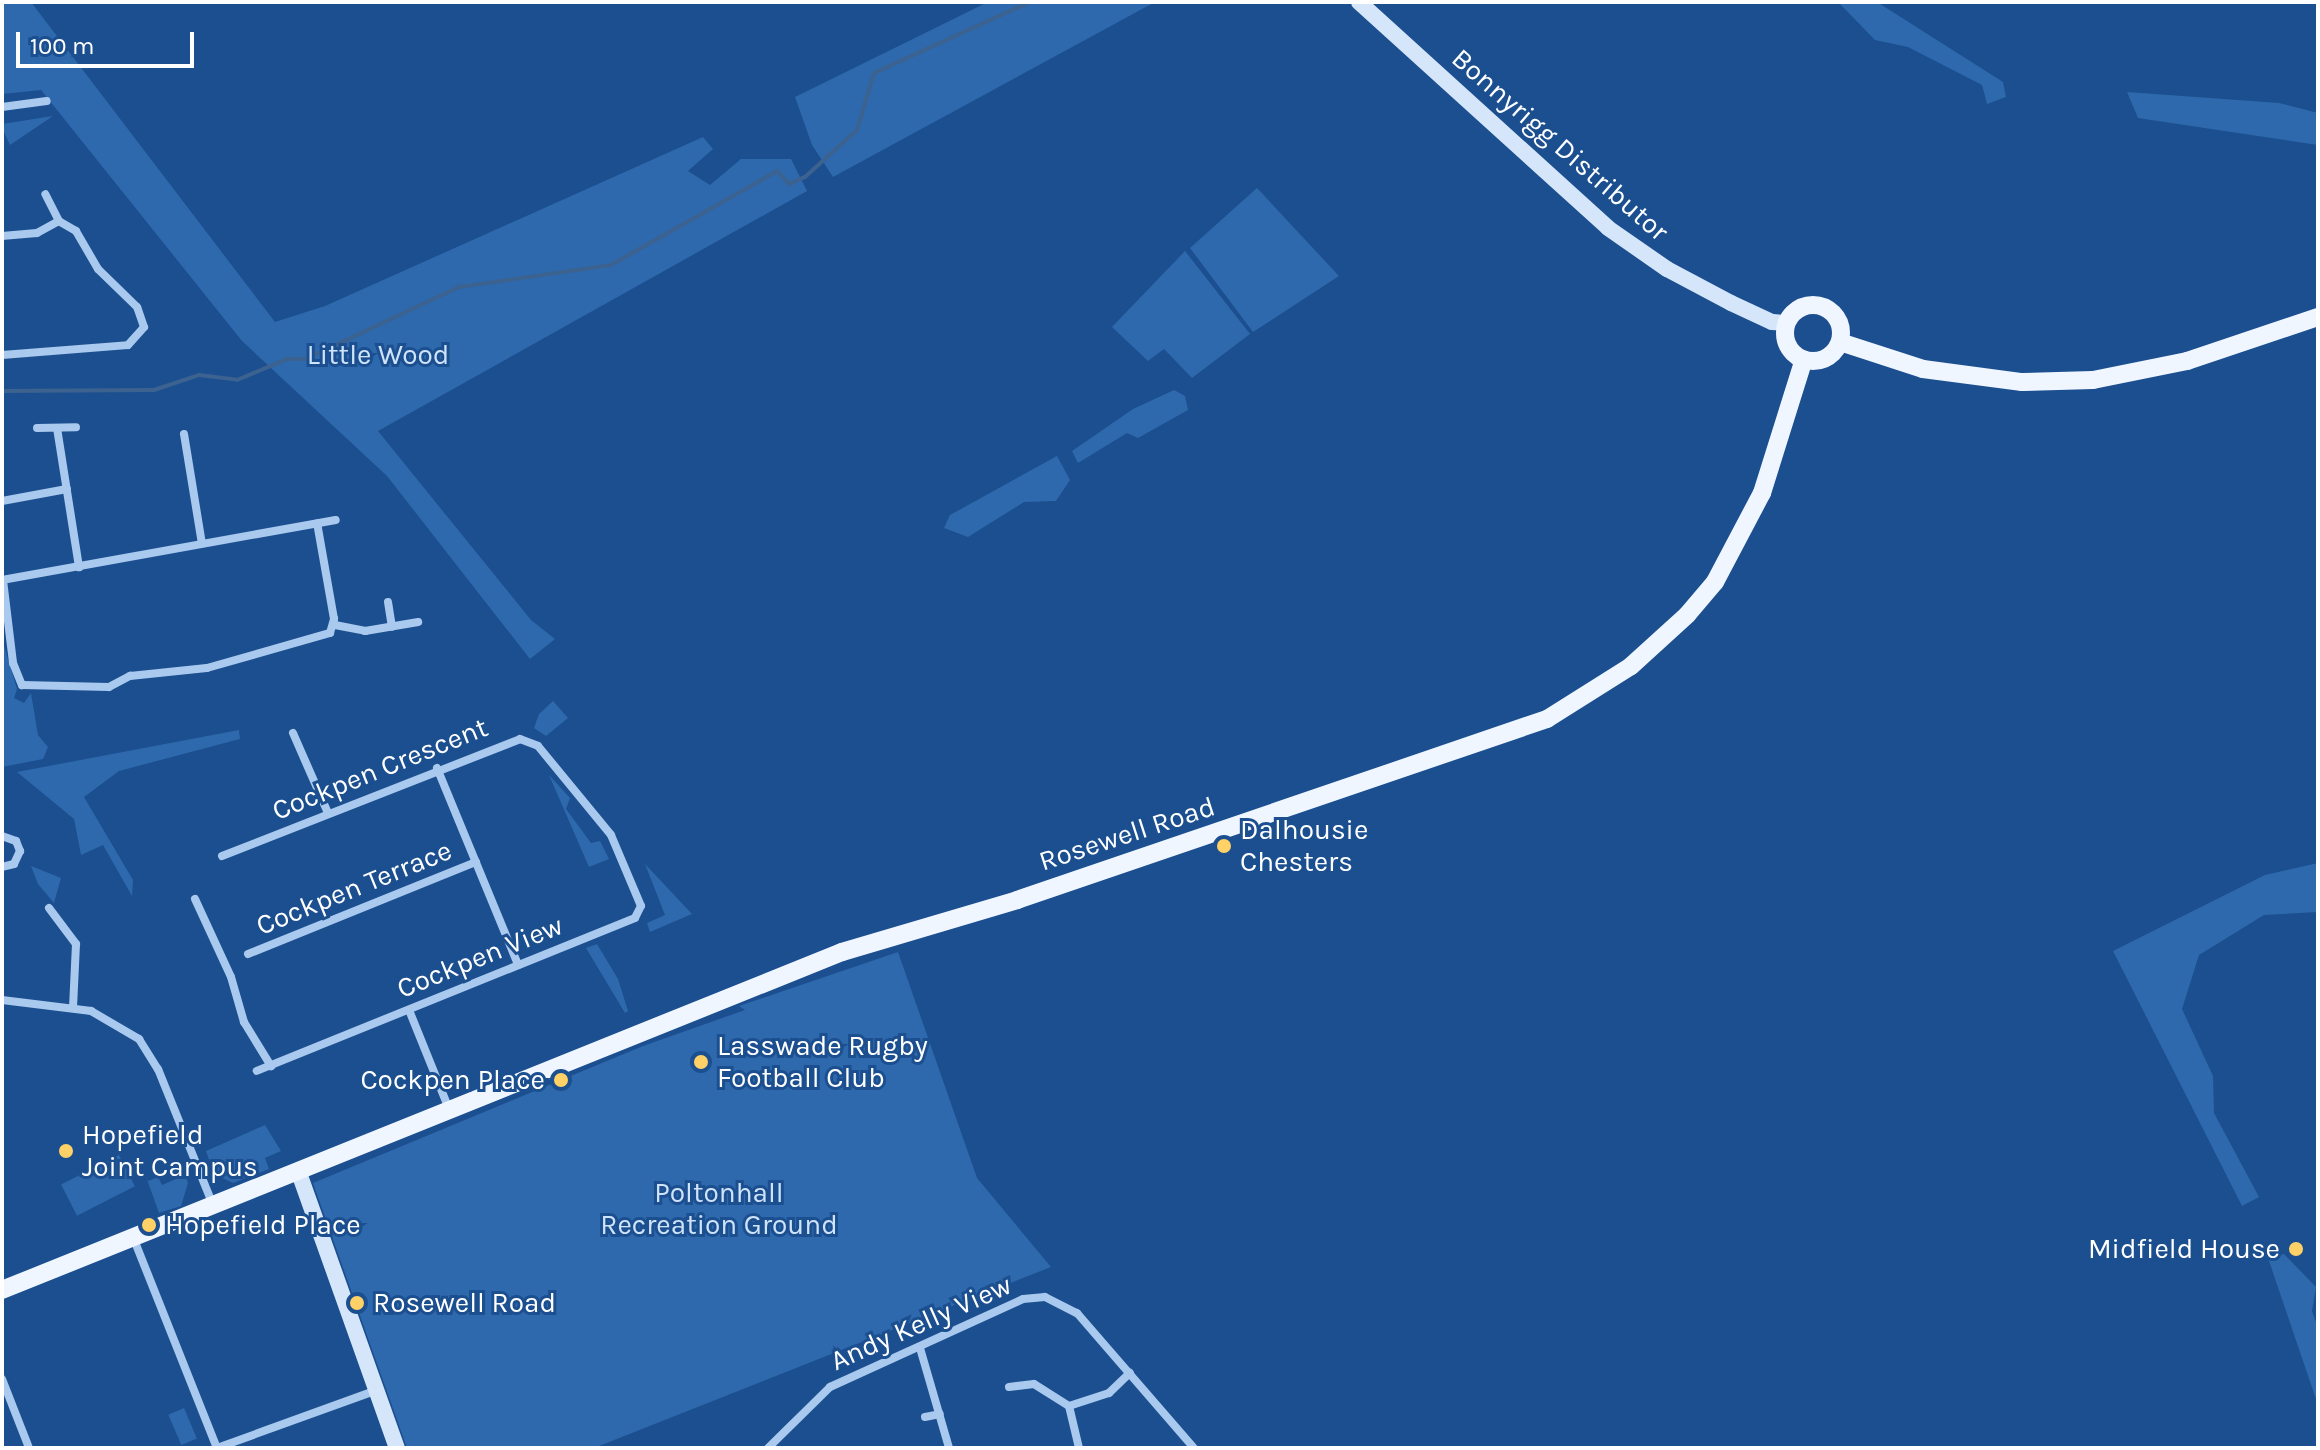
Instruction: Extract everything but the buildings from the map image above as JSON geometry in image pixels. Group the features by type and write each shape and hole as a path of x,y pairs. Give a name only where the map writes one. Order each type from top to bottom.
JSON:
{"main road":[{"name":"Bonnyrigg Distributor","path":"1359,2 1608,228 1667,269 1731,303 1772,322 1787,323"},
{"path":"1809,305 1828,309 1840,323 1840,342 1829,356 1804,359 1786,340 1787,323 1809,305"},
{"path":"1840,342 1923,369 2022,382 2093,380 2187,361 2318,317"},
{"name":"Rosewell Road","path":"2,1290 842,952 1017,900 1547,719 1631,666 1687,615 1715,582 1762,493 1804,359"},
{"path":"299,1173 397,1448"}],"street":[{"path":"2,107 47,101"},
{"path":"45,194 59,221"},
{"path":"2,236 37,233 59,221 69,224 98,269 142,316 141,336 128,345 2,355"},
{"path":"37,428 76,427"},
{"path":"57,428 79,567"},
{"path":"184,434 202,544"},
{"path":"2,501 67,489"},
{"path":"335,625 323,637 207,668 130,676 90,690 29,688 16,679 3,580 336,520"},
{"path":"317,523 335,625"},
{"path":"388,602 392,627"},
{"path":"335,625 365,631 418,622"},
{"path":"293,733 328,813"},
{"name":"Cockpen Crescent","path":"222,856 506,741 526,740 538,746 611,835"},
{"path":"437,768 518,965"},
{"name":"Cockpen View","path":"257,1071 640,914 611,835"},
{"path":"2,836 16,841 20,851 14,864 2,867"},
{"name":"Cockpen Terrace","path":"248,954 476,862"},
{"path":"195,899 231,977 244,1022 271,1066"},
{"path":"49,908 76,944 73,1007"},
{"path":"2,1000 73,1007 107,1016 149,1051 214,1206"},
{"path":"409,1010 450,1111"},
{"path":"133,1237 217,1448 378,1390"},
{"name":"Andy Kelly View","path":"772,1447 830,1387 1023,1299 1045,1297 1077,1313 1194,1448"},
{"path":"920,1348 949,1448"},
{"path":"1069,1406 1109,1393 1130,1373"},
{"path":"2,1379 29,1448"},
{"path":"1009,1387 1034,1384 1069,1406 1079,1448"},
{"path":"925,1417 940,1414"}],"green space":[{"name":"Little Wood","path":"2,2 31,2 275,322 325,306 703,137 713,149 688,171 710,185 741,159 791,159 807,191 378,431 531,620 555,639 530,659 387,476 242,341 41,90 2,94"},
{"path":"988,2 1155,2 833,177 812,145 795,97"},
{"path":"1838,2 1877,2 2003,82 2006,97 1987,104 1982,85 1908,47 1875,40"},
{"path":"2127,92 2279,103 2318,113 2318,145 2138,118"},
{"path":"53,116 10,145 2,128 2,124"},
{"path":"1257,188 1339,276 1253,332 1190,248"},
{"path":"1185,251 1250,334 1192,378 1164,349 1148,361 1112,327"},
{"path":"1174,390 1185,396 1188,410 1138,438 1127,433 1078,463 1072,451 1133,409"},
{"path":"1057,456 1070,480 1056,501 1024,502 968,537 944,528 950,515"},
{"path":"2,639 17,689 14,698 24,703 31,693 38,735 48,747 43,759 2,767"},
{"path":"553,701 568,718 546,736 534,728 539,714"},
{"path":"239,730 240,739 119,771 84,797 133,880 132,896 103,845 81,855 74,819 17,772"},
{"path":"549,775 570,798 566,809 591,843 600,841 609,859 589,867"},
{"path":"2318,863 2318,912 2264,915 2199,955 2182,1009 2213,1076 2214,1113 2259,1197 2242,1206 2113,951 2265,875"},
{"path":"645,864 692,914 650,932 647,923 665,915"},
{"path":"31,866 61,878 54,903 38,884"},
{"path":"597,944 618,979 628,1011 625,1013 586,948"},
{"name":"Poltonhall Recreation Ground","path":"898,952 977,1178 1051,1267 594,1448 407,1448 313,1183 643,1046 745,1010 739,1006"},
{"path":"265,1125 281,1151 265,1158 269,1169 233,1183 214,1174 206,1151"},
{"path":"119,1155 135,1186 77,1216 61,1185"},
{"path":"145,1174 148,1181 158,1177 162,1185 185,1175 188,1183 181,1206 159,1213"},
{"path":"2284,1254 2316,1287 2312,1311 2318,1328 2318,1405 2268,1258"},
{"path":"184,1408 197,1438 181,1445 168,1415"}],"waterway":[{"path":"2,391 154,390 199,375 237,380 287,359 306,359 459,287 611,265 777,171 789,184 805,177 857,130 874,73 1030,2"}],"place":[{"name":"Dalhousie Chesters","path":"1224,846"},
{"name":"Lasswade Rugby Football Club","path":"701,1062"},
{"name":"Cockpen Place","path":"561,1080"},
{"name":"Hopefield Joint Campus","path":"66,1151"},
{"name":"Hopefield Place","path":"149,1225"},
{"name":"Midfield House","path":"2296,1249"},
{"name":"Rosewell Road","path":"357,1303"}]}
